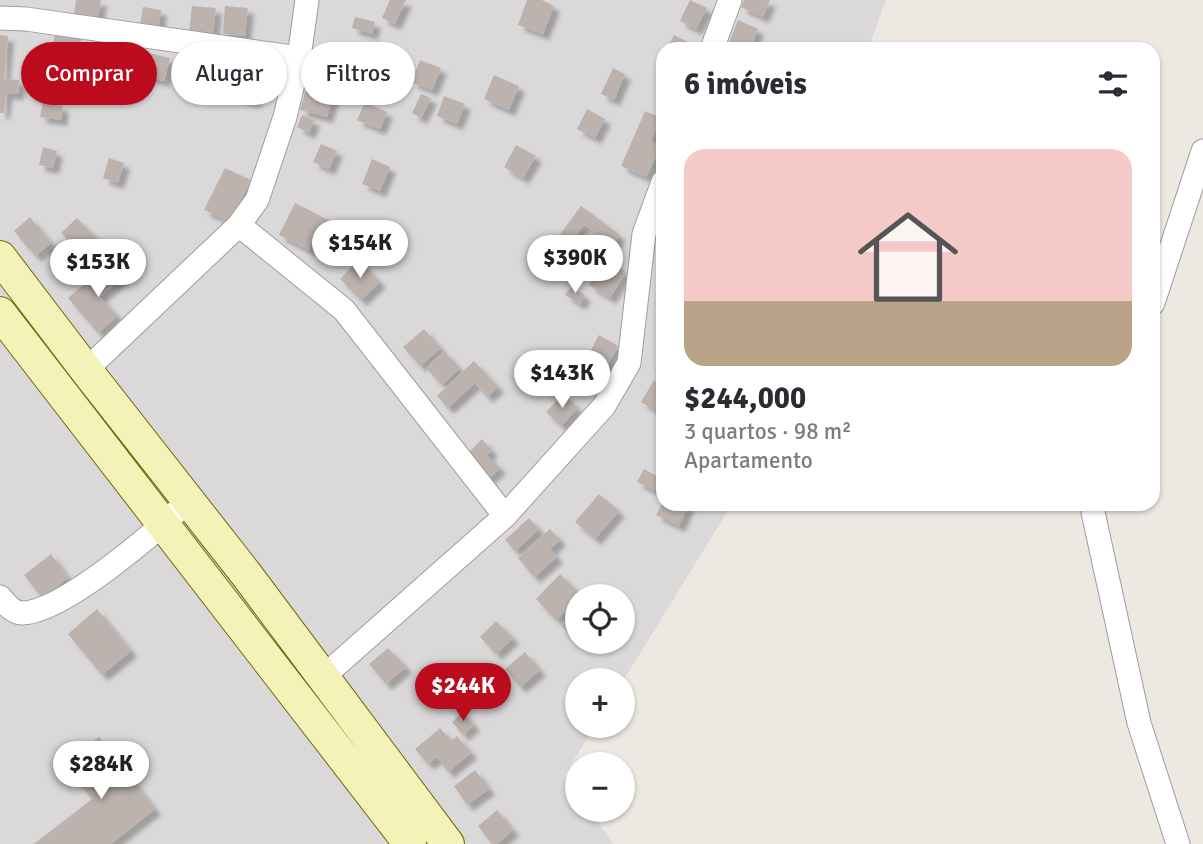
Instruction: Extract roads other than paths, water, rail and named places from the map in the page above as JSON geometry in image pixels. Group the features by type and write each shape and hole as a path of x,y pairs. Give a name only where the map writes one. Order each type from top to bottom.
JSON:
{"street":[{"path":"86,370 239,225 257,200 285,117 299,58 307,0"},
{"path":"715,42 730,0"},
{"path":"0,18 26,19 299,58"},
{"path":"1160,282 1203,151"},
{"path":"323,677 505,516 604,406 629,363 644,234 656,201"},
{"path":"239,225 344,310 505,516"},
{"path":"0,257 189,500 448,844"},
{"path":"0,313 410,844"},
{"path":"0,597 12,610 20,613 56,603 107,570 164,525 189,500"},
{"path":"1093,511 1139,723 1178,844"}]}
